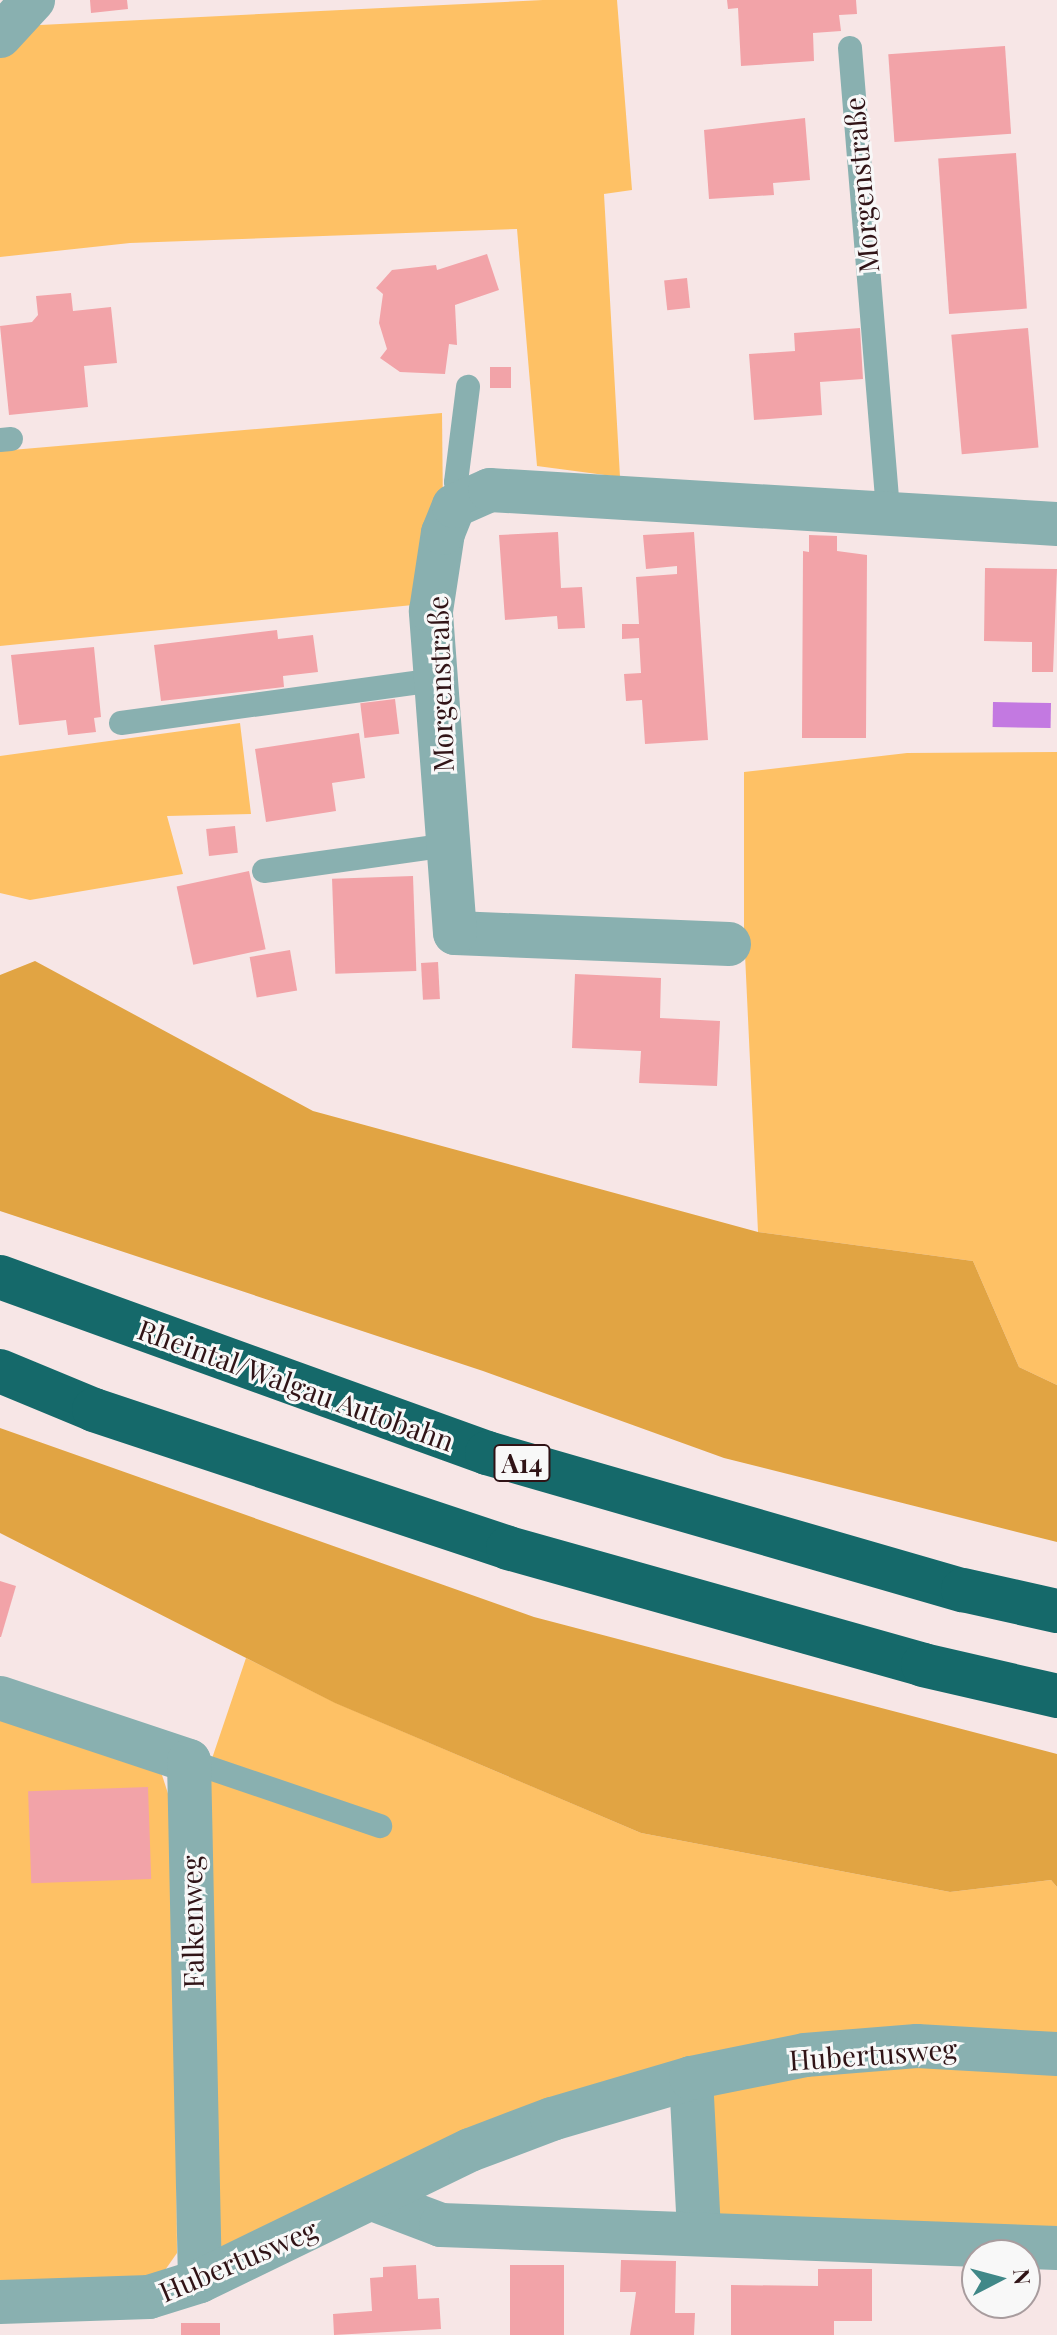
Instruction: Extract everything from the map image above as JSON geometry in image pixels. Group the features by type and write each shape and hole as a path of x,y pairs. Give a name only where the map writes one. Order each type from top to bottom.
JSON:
{"highway":[{"name":"Rheintal/Walgau Autobahn","path":"0,1277 487,1453 963,1590 1057,1611"},
{"path":"0,1371 94,1410 508,1548 923,1665 1057,1696"}],"street":[{"path":"0,36 33,0"},
{"path":"466,501 490,490 1057,524"},
{"name":"Morgenstraße","path":"466,501 454,506 443,533 431,611 455,933 729,944"},
{"path":"0,1698 189,1761"},
{"name":"Falkenweg","path":"189,1761 200,2281"},
{"name":"Hubertusweg","path":"0,2302 149,2297 200,2281 375,2200 470,2150 525,2129 691,2078 805,2055 917,2046 1057,2054"},
{"path":"691,2078 699,2232"},
{"path":"375,2200 441,2225 699,2232 1057,2248"}],"lane":[{"name":"Morgenstraße","path":"850,48 888,514"},
{"path":"466,501 456,482 468,387"},
{"path":"121,723 436,680"},
{"path":"264,871 449,845"},
{"path":"189,1761 380,1826"}],"shaded area":[{"path":"543,0 617,0 632,190 604,194 620,477 537,466 517,229 130,243 0,257 0,27"},
{"path":"442,413 443,512 423,604 0,646 0,451"},
{"path":"993,702 1051,703 1051,728 993,727"},
{"path":"240,723 251,814 167,816 183,874 30,900 0,893 0,756"},
{"path":"1057,752 1057,1385 1019,1367 973,1261 758,1232 744,933 744,772 907,753"},
{"path":"35,961 313,1111 758,1232 973,1261 1019,1367 1057,1385 1057,1542 724,1458 483,1371 0,1211 0,975"},
{"path":"0,1428 534,1617 1057,1754 1057,1887 1051,1880 950,1892 641,1833 335,1703 0,1533"},
{"path":"246,1658 336,1703 641,1833 950,1892 1051,1880 1057,1887 1057,2242 707,2226 694,2070 217,2253 201,1791"},
{"path":"0,1716 133,1757 162,1775 173,1809 177,2253 163,2273 140,2284 0,2283"}],"building":[{"path":"90,0 127,0 128,9 91,13"},
{"path":"727,0 856,0 857,14 839,15 841,31 813,33 814,61 741,66 738,8 728,9"},
{"path":"1005,46 1011,134 894,142 888,54"},
{"path":"805,118 810,180 773,183 774,195 709,199 704,130"},
{"path":"1016,153 1027,309 949,314 938,158"},
{"path":"487,254 499,290 455,305 457,345 449,344 445,374 400,372 380,358 387,349 379,323 383,294 376,288 392,270 436,265 437,270"},
{"path":"687,278 690,308 667,310 664,280"},
{"path":"71,293 73,311 111,307 117,363 84,366 88,407 9,415 0,326 32,322 38,315 36,296"},
{"path":"860,328 863,379 820,382 822,415 754,420 749,354 795,351 794,333"},
{"path":"1028,328 1038,448 962,454 951,335"},
{"path":"490,367 511,367 511,388 490,388"},
{"path":"558,532 561,588 582,587 585,628 558,629 557,616 505,620 499,535"},
{"path":"694,532 708,740 645,744 642,700 626,701 624,674 641,673 639,638 622,639 622,624 639,624 636,577 677,574 677,566 646,569 643,535"},
{"path":"809,535 837,536 837,551 867,555 866,738 802,738 803,551 809,552"},
{"path":"985,568 1057,569 1053,672 1032,672 1032,642 984,641"},
{"path":"277,630 278,639 313,635 318,672 283,676 284,687 161,701 154,645"},
{"path":"94,647 101,717 94,718 96,732 68,735 66,720 19,725 11,655"},
{"path":"395,699 399,734 365,738 360,703"},
{"path":"359,733 365,778 332,783 336,811 266,822 255,749"},
{"path":"235,826 238,853 209,856 206,829"},
{"path":"249,871 266,949 193,965 177,886"},
{"path":"413,876 416,971 335,974 332,879"},
{"path":"290,950 297,990 257,997 250,957"},
{"path":"438,962 440,999 423,1000 421,963"},
{"path":"575,974 661,978 660,1018 720,1021 717,1086 639,1083 641,1051 572,1048"},
{"path":"0,1581 16,1586 1,1637 0,1637"},
{"path":"148,1787 151,1879 31,1883 28,1791"},
{"path":"621,2260 676,2261 675,2313 695,2313 694,2335 630,2335 636,2292 620,2292"},
{"path":"416,2265 418,2299 439,2298 441,2329 334,2335 333,2314 372,2311 370,2278 383,2277 383,2267"},
{"path":"510,2265 564,2265 564,2335 510,2335"},
{"path":"818,2269 872,2269 872,2321 834,2321 834,2335 731,2335 731,2285 818,2286"},
{"path":"181,2323 220,2323 220,2335 181,2335"}]}
